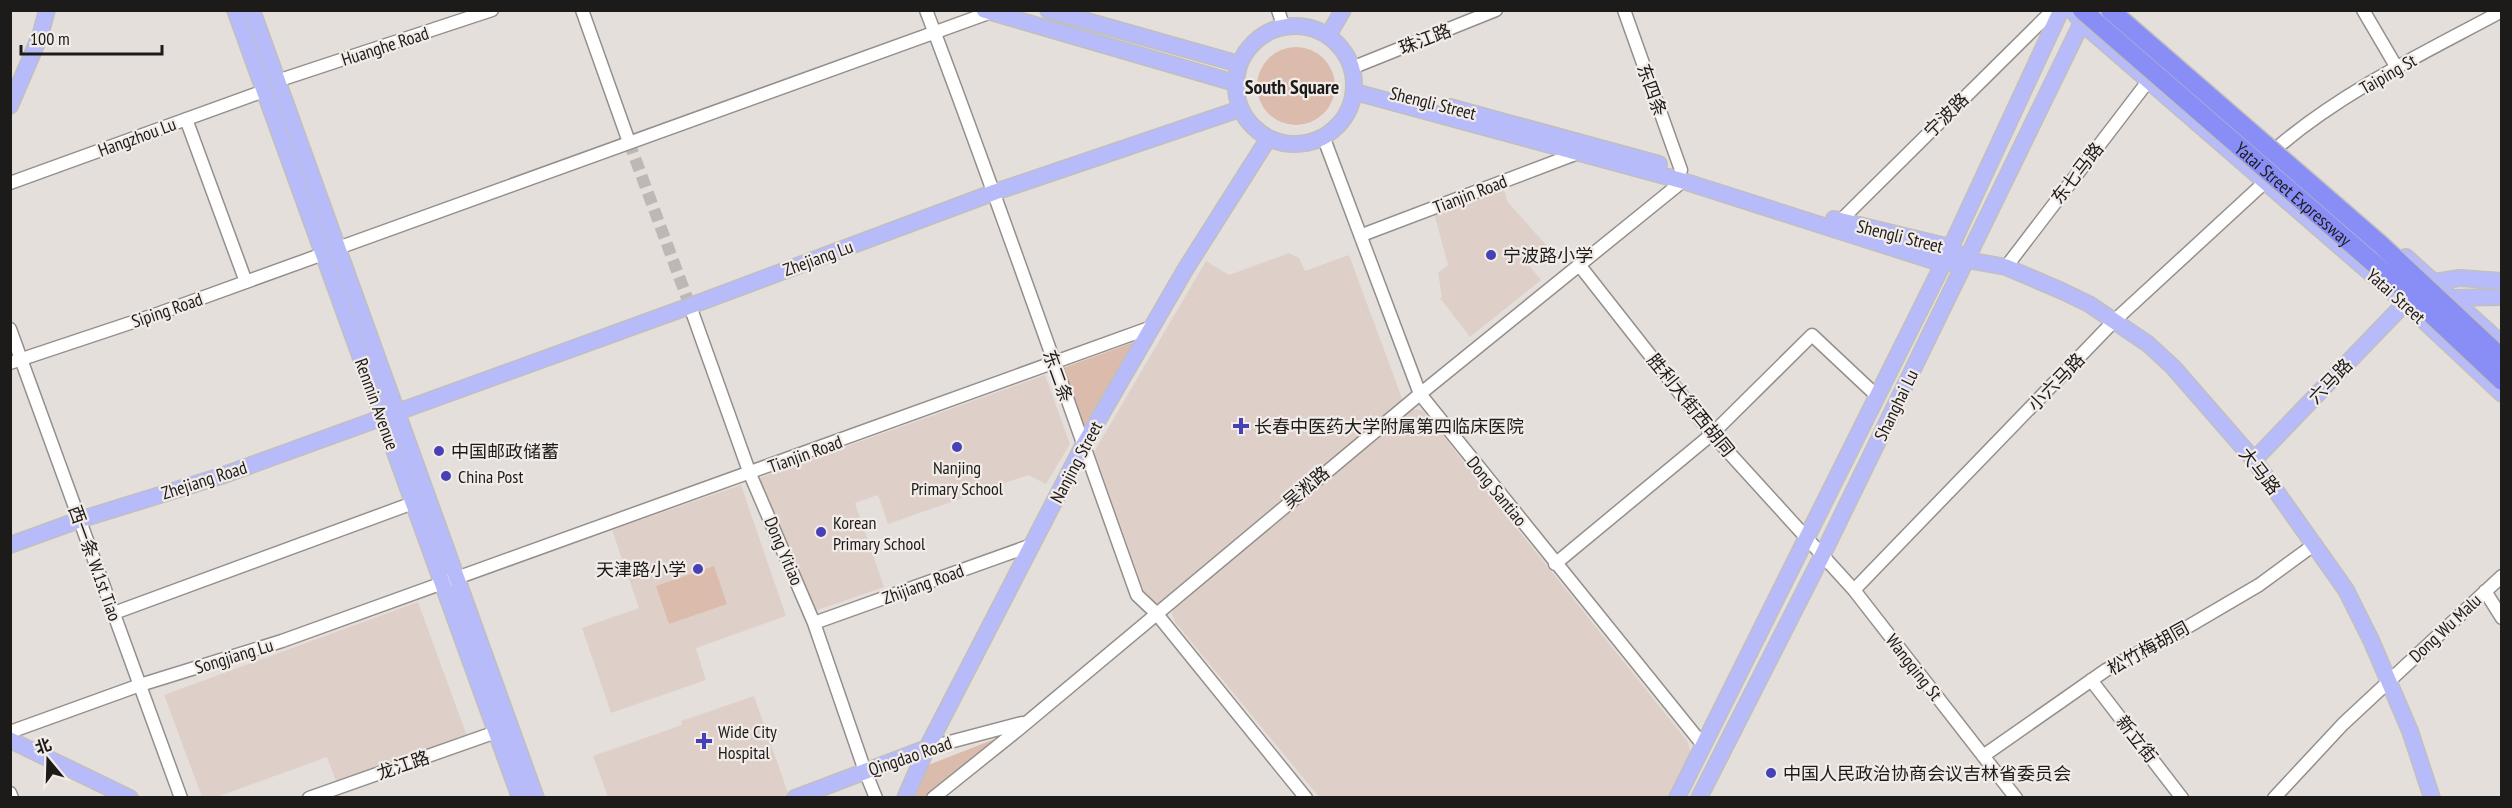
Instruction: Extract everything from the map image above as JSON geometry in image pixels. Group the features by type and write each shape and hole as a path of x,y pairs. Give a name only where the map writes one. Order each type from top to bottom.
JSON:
{"highway":[{"name":"Yatai Street Expressway","path":"2110,10 2381,245 2502,358"},
{"name":"Yatai Street Expressway","path":"2084,15 2384,272 2502,381"}],"main road":[{"path":"10,106 40,36 47,10"},
{"name":"Renmin Avenue","path":"235,10 323,254 389,414 449,579 536,798"},
{"name":"Renmin Avenue","path":"252,10 338,248 389,414 413,503 449,579 496,732 520,798"},
{"path":"1048,10 1239,64"},
{"path":"1329,34 1343,10"},
{"name":"Shanghai Lu","path":"1677,798 1943,264 2061,10"},
{"name":"Yatai Street","path":"2072,10 2084,15 2149,80 2405,303 2502,394"},
{"name":"Yatai Street","path":"2118,10 2279,146 2452,297 2502,344"},
{"path":"990,11 1235,83"},
{"name":"Shanghai Lu","path":"1699,798 1822,556 2084,15"},
{"path":"1281,18 1329,34 1348,54 1354,67 1356,88 1338,129 1291,146 1268,139 1252,127 1240,108 1235,83 1239,64 1248,49 1281,18"},
{"name":"Shengli Street","path":"1356,88 1682,175 1840,221 1950,247 1967,260"},
{"name":"Shengli Street","path":"1356,88 1578,153 1682,175 1943,264 1967,260"},
{"name":"Zhejiang Lu","path":"389,414 690,306 995,192 1240,108"},
{"name":"Nanjing Street","path":"905,798 927,748 1083,446 1185,270 1268,139"},
{"name":"大马路","path":"1967,260 2006,267 2090,304 2148,344 2173,368 2254,460 2346,590 2413,740 2432,798"},
{"path":"2435,282 2459,278 2502,281"},
{"name":"六马路","path":"2254,460 2405,303 2435,282"},
{"path":"2405,303 2452,297 2502,297"},
{"name":"Zhejiang Road","path":"10,545 79,520 221,476 389,414"},
{"path":"10,740 130,798"},
{"name":"Qingdao Road","path":"795,798 927,748"},
{"path":"10,751 110,798"}],"street":[{"name":"Huanghe Road","path":"277,81 492,10"},
{"path":"582,10 629,141"},
{"name":"东二条","path":"926,10 995,192 1053,364 1137,595 1156,613 1306,798"},
{"name":"珠江路","path":"1354,67 1496,10"},
{"name":"东四条","path":"1623,10 1682,175"},
{"name":"宁波路","path":"1840,221 2053,10"},
{"path":"2362,10 2397,68"},
{"path":"338,248 990,11"},
{"name":"Taiping St","path":"2279,146 2308,122 2397,68 2502,11"},
{"name":"东七马路","path":"2006,267 2149,80"},
{"name":"Hangzhou Lu","path":"10,183 264,91"},
{"path":"186,119 246,282"},
{"name":"Dong Santiao","path":"1323,136 1420,394 1703,745"},
{"name":"Tianjin Road","path":"1362,235 1578,153"},
{"name":"吴淞路","path":"933,798 1420,394 1580,266 1682,175"},
{"name":"小六马路","path":"1854,590 2114,321 2265,182"},
{"name":"Siping Road","path":"16,362 323,254"},
{"name":"胜利大街西胡同","path":"1580,266 1712,434 1807,541"},
{"name":"Dong Yitiao","path":"690,306 750,474 814,623 864,771 876,798"},
{"name":"Tianjin Road","path":"449,579 750,474 1152,327"},
{"name":"西一条 W.1st Tiao","path":"10,329 16,362 114,613 180,798"},
{"path":"1555,564 1712,434 1812,335 1878,397"},
{"path":"114,613 413,503"},
{"name":"Wangqing St","path":"1807,541 1854,590 2016,798"},
{"name":"松竹梅胡同","path":"1983,756 2091,681 2259,585 2315,544"},
{"name":"Zhijiang Road","path":"814,623 1032,545"},
{"name":"Dong Wu Malu","path":"2274,798 2321,746 2502,576"},
{"name":"Songjiang Lu","path":"10,732 140,685 282,641 449,579"},
{"path":"2485,591 2502,618"},
{"name":"新立街","path":"2091,681 2182,798"},
{"name":"Qingdao Road","path":"927,748 1028,721"},
{"name":"龙江路","path":"309,798 496,732"},
{"path":"10,793 12,798"}],"shaded area":[{"path":"1296,47 1311,50 1324,58 1332,71 1335,86 1332,101 1324,114 1311,122 1296,125 1281,122 1268,114 1260,101 1257,86 1260,71 1268,58 1281,50"},
{"name":"宁波路小学","path":"1503,186 1507,201 1547,246 1527,263 1541,280 1470,337 1440,298 1442,297 1438,273 1448,265 1434,213"},
{"name":"长春中医药大学附属第四临床医院","path":"1289,253 1299,258 1305,271 1349,255 1403,401 1151,610 1094,452 1206,261 1229,275"},
{"path":"1134,342 1085,429 1063,368"},
{"name":"Nanjing Primary School","path":"1045,375 1070,444 1046,484 1028,475 888,524 878,495 855,503 884,587 806,614 759,478"},
{"path":"1417,409 1423,411 1688,742 1691,753 1670,797 1319,797 1175,622 1172,614 1175,605 1405,412"},
{"name":"天津路小学","path":"741,485 786,616 696,648 706,680 611,713 582,628 639,608 612,530"},
{"path":"714,566 727,604 669,624 656,586"},
{"path":"418,602 467,736 337,784 327,757 217,797 202,797 164,695"},
{"name":"Wide City Hospital","path":"754,696 789,796 608,797 593,756 682,725 681,721"},
{"path":"1000,737 929,797 908,798 923,767"}],"tunnel":[{"path":"629,142 690,306"}],"place":[{"name":"宁波路小学","path":"1491,255"},
{"name":"长春中医药大学附属第四临床医院","path":"1241,426"},
{"name":"Nanjing Primary School","path":"957,447"},
{"name":"中国邮政储蓄","path":"439,451"},
{"name":"China Post","path":"446,476"},
{"name":"Korean Primary School","path":"821,532"},
{"name":"天津路小学","path":"698,569"},
{"name":"Wide City Hospital","path":"704,741"},
{"name":"中国人民政治协商会议吉林省委员会","path":"1771,773"}],"district":[{"name":"South Square","path":"1292,87"}]}
